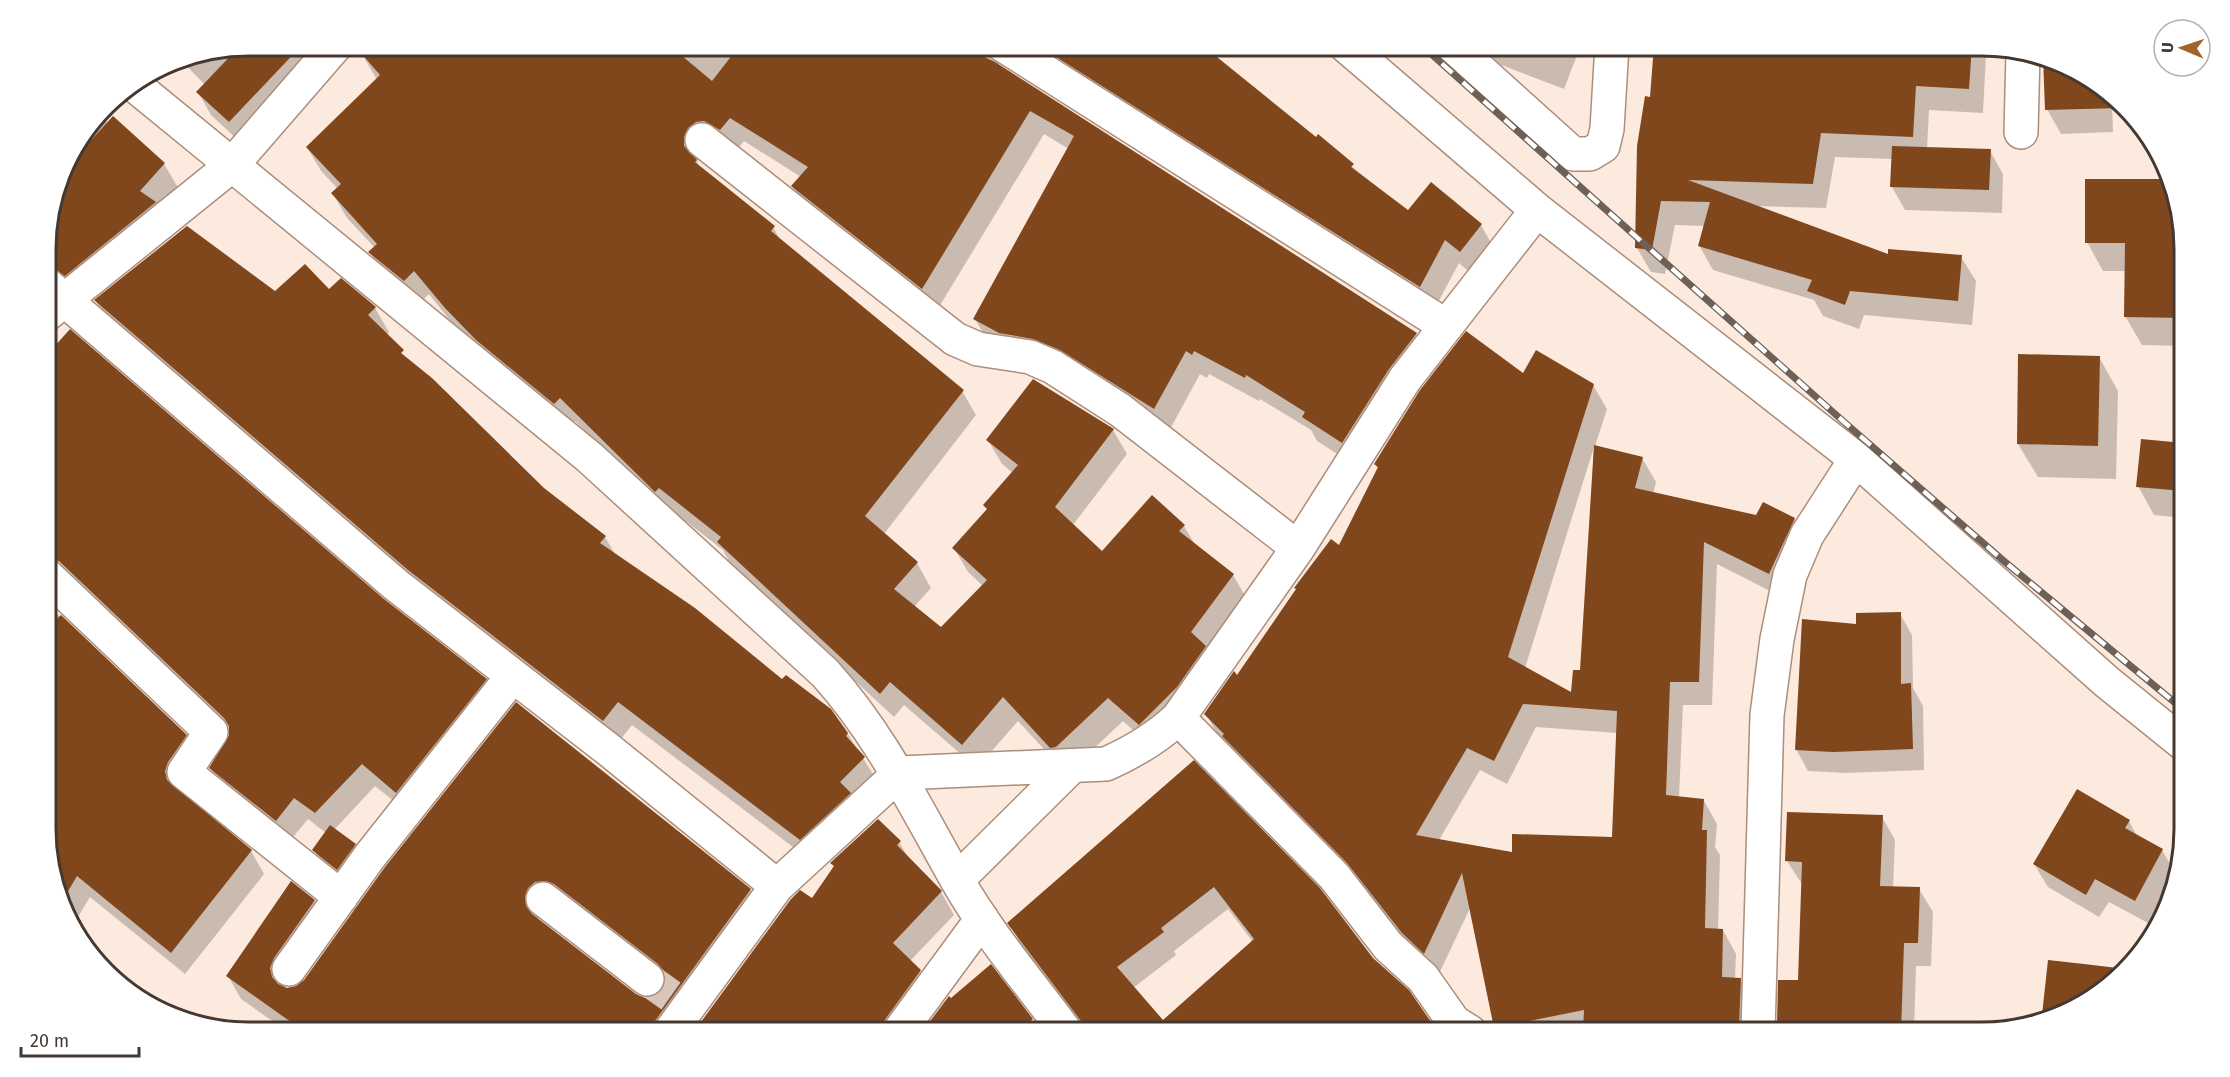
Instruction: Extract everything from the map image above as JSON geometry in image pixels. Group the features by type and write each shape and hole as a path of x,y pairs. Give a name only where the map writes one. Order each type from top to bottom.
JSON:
{"street":[{"path":"56,297 231,166 326,56"},
{"path":"1020,56 1446,326"},
{"path":"1358,56 1536,210 1856,459 2107,682 2174,736"},
{"path":"1464,56 1573,154 1590,154 1603,146 1607,129 1611,56"},
{"path":"2021,132 2023,60"},
{"path":"139,89 589,457 825,673 853,704 900,773 957,880 982,919 1058,1022"},
{"path":"702,140 955,339 978,349 1030,357 1053,367 1120,410 1298,548"},
{"path":"543,899 669,1004 777,886 900,773 1106,764 1131,753 1164,732 1178,718 1298,548 1405,379 1536,210"},
{"path":"56,303 396,585 609,750 777,886"},
{"path":"1758,1021 1766,726 1777,639 1790,575 1807,535 1856,459"},
{"path":"56,585 211,732 184,772 341,897"},
{"path":"289,969 341,897 512,677"},
{"path":"1178,718 1334,876 1388,946 1423,978 1454,1021"},
{"path":"957,880 1072,766"},
{"path":"907,1022 982,919"}],"building":[{"path":"292,56 229,122 196,92 230,57"},
{"path":"364,56 682,56 712,81 731,56 982,56 995,62 1417,333 1389,369 1342,443 1302,417 1305,412 1246,375 1245,378 1194,351 1192,355 1186,351 1154,409 1060,350 1033,339 999,333 973,319 1074,136 1030,111 922,289 791,186 808,167 730,118 720,130 704,121 696,122 688,128 684,137 684,146 697,160 695,162 775,226 771,231 964,390 865,516 918,562 894,589 941,627 987,580 952,548 987,509 983,505 1018,465 986,440 1033,379 1114,429 1055,507 1102,551 1152,495 1185,525 1179,531 1234,574 1191,632 1206,646 1177,687 1139,725 1108,698 1056,747 1050,748 1003,697 962,745 890,682 880,694 717,542 721,537 659,488 655,492 560,398 554,404 476,340 414,271 404,281 368,252 377,244 331,193 341,184 306,147 380,75"},
{"path":"1055,56 1216,56 1316,137 1318,134 1354,164 1351,167 1408,210 1431,182 1482,224 1460,252 1445,240 1420,287"},
{"path":"1653,56 1971,56 1969,89 1916,86 1913,137 1821,133 1813,184 1688,180 1888,254 1888,249 1962,255 1958,301 1850,291 1845,305 1807,291 1812,280 1698,246 1710,202 1661,201 1652,250 1635,248 1637,146 1645,96 1650,97"},
{"path":"2043,66 2078,81 2114,108 2045,110"},
{"path":"113,116 165,163 140,191 156,202 65,276 56,270 57,223 70,175 83,149"},
{"path":"1892,146 1991,149 1989,190 1890,187"},
{"path":"2085,179 2161,179 2173,223 2174,318 2124,317 2125,243 2085,243"},
{"path":"187,226 275,291 305,264 329,289 341,278 376,307 368,315 404,350 401,353 432,378 544,488 606,536 600,543 695,608 782,679 786,675 831,709 848,733 846,736 865,757 840,782 851,793 800,840 618,702 603,721 408,570 94,300"},
{"path":"70,329 384,599 487,679 396,793 362,764 315,813 294,798 276,821 209,768 229,735 229,726 224,718 56,560 56,345"},
{"path":"1466,331 1523,373 1536,350 1594,384 1508,657 1571,692 1573,670 1580,670 1594,445 1643,457 1635,488 1756,515 1763,502 1795,518 1769,574 1704,542 1699,682 1670,682 1666,795 1704,799 1702,830 1707,830 1705,928 1723,929 1722,977 1741,978 1739,1021 1583,1021 1584,1010 1528,1021 1493,1021 1462,873 1424,954 1402,933 1347,863 1222,736 1224,734 1204,714 1234,671 1237,675 1296,589 1294,588 1331,539 1339,545 1378,467 1374,464 1420,390","holes":["1523,704 1617,711 1612,837 1512,834 1512,852 1416,835 1467,748 1494,761"]},
{"path":"2018,354 2100,356 2098,446 2017,444"},
{"path":"2141,439 2174,442 2174,490 2136,487"},
{"path":"1901,612 1901,684 1911,683 1913,749 1833,752 1795,750 1802,619 1856,624 1856,613"},
{"path":"61,615 187,735 168,762 165,771 167,780 252,850 171,953 77,876 67,893 57,854 56,620"},
{"path":"516,702 751,889 654,1022 291,1022 226,976 291,881 315,900 274,958 270,968 272,977 278,984 287,988 296,986 304,980 385,867","holes":["546,881 554,884 664,971 666,981 661,991 655,996 645,998 636,994 532,914 526,906 525,896 528,888 535,882"]},
{"path":"1194,760 1320,888 1373,958 1409,990 1431,1021 1081,1022 1007,923","holes":["1214,887 1254,939 1163,1020 1117,967 1164,932 1161,928"]},
{"path":"2077,789 2130,820 2125,828 2163,849 2135,901 2095,879 2086,895 2033,864"},
{"path":"1787,812 1883,815 1880,886 1920,887 1918,943 1904,943 1901,1021 1777,1021 1778,980 1798,980 1802,862 1785,861"},
{"path":"878,819 901,841 897,845 942,891 893,943 921,970 884,1022 701,1022 791,899 800,890 812,898 834,866 830,863"},
{"path":"330,825 356,844 337,870 312,850"},
{"path":"2048,960 2115,968 2089,989 2067,1002 2042,1011"},
{"path":"991,964 1033,1019 1030,1022 930,1022 949,996 951,998"}],"tunnel":[{"path":"647,979 671,996"}],"railway":[{"path":"1433,56 1843,421 2005,562 2174,702"}]}
